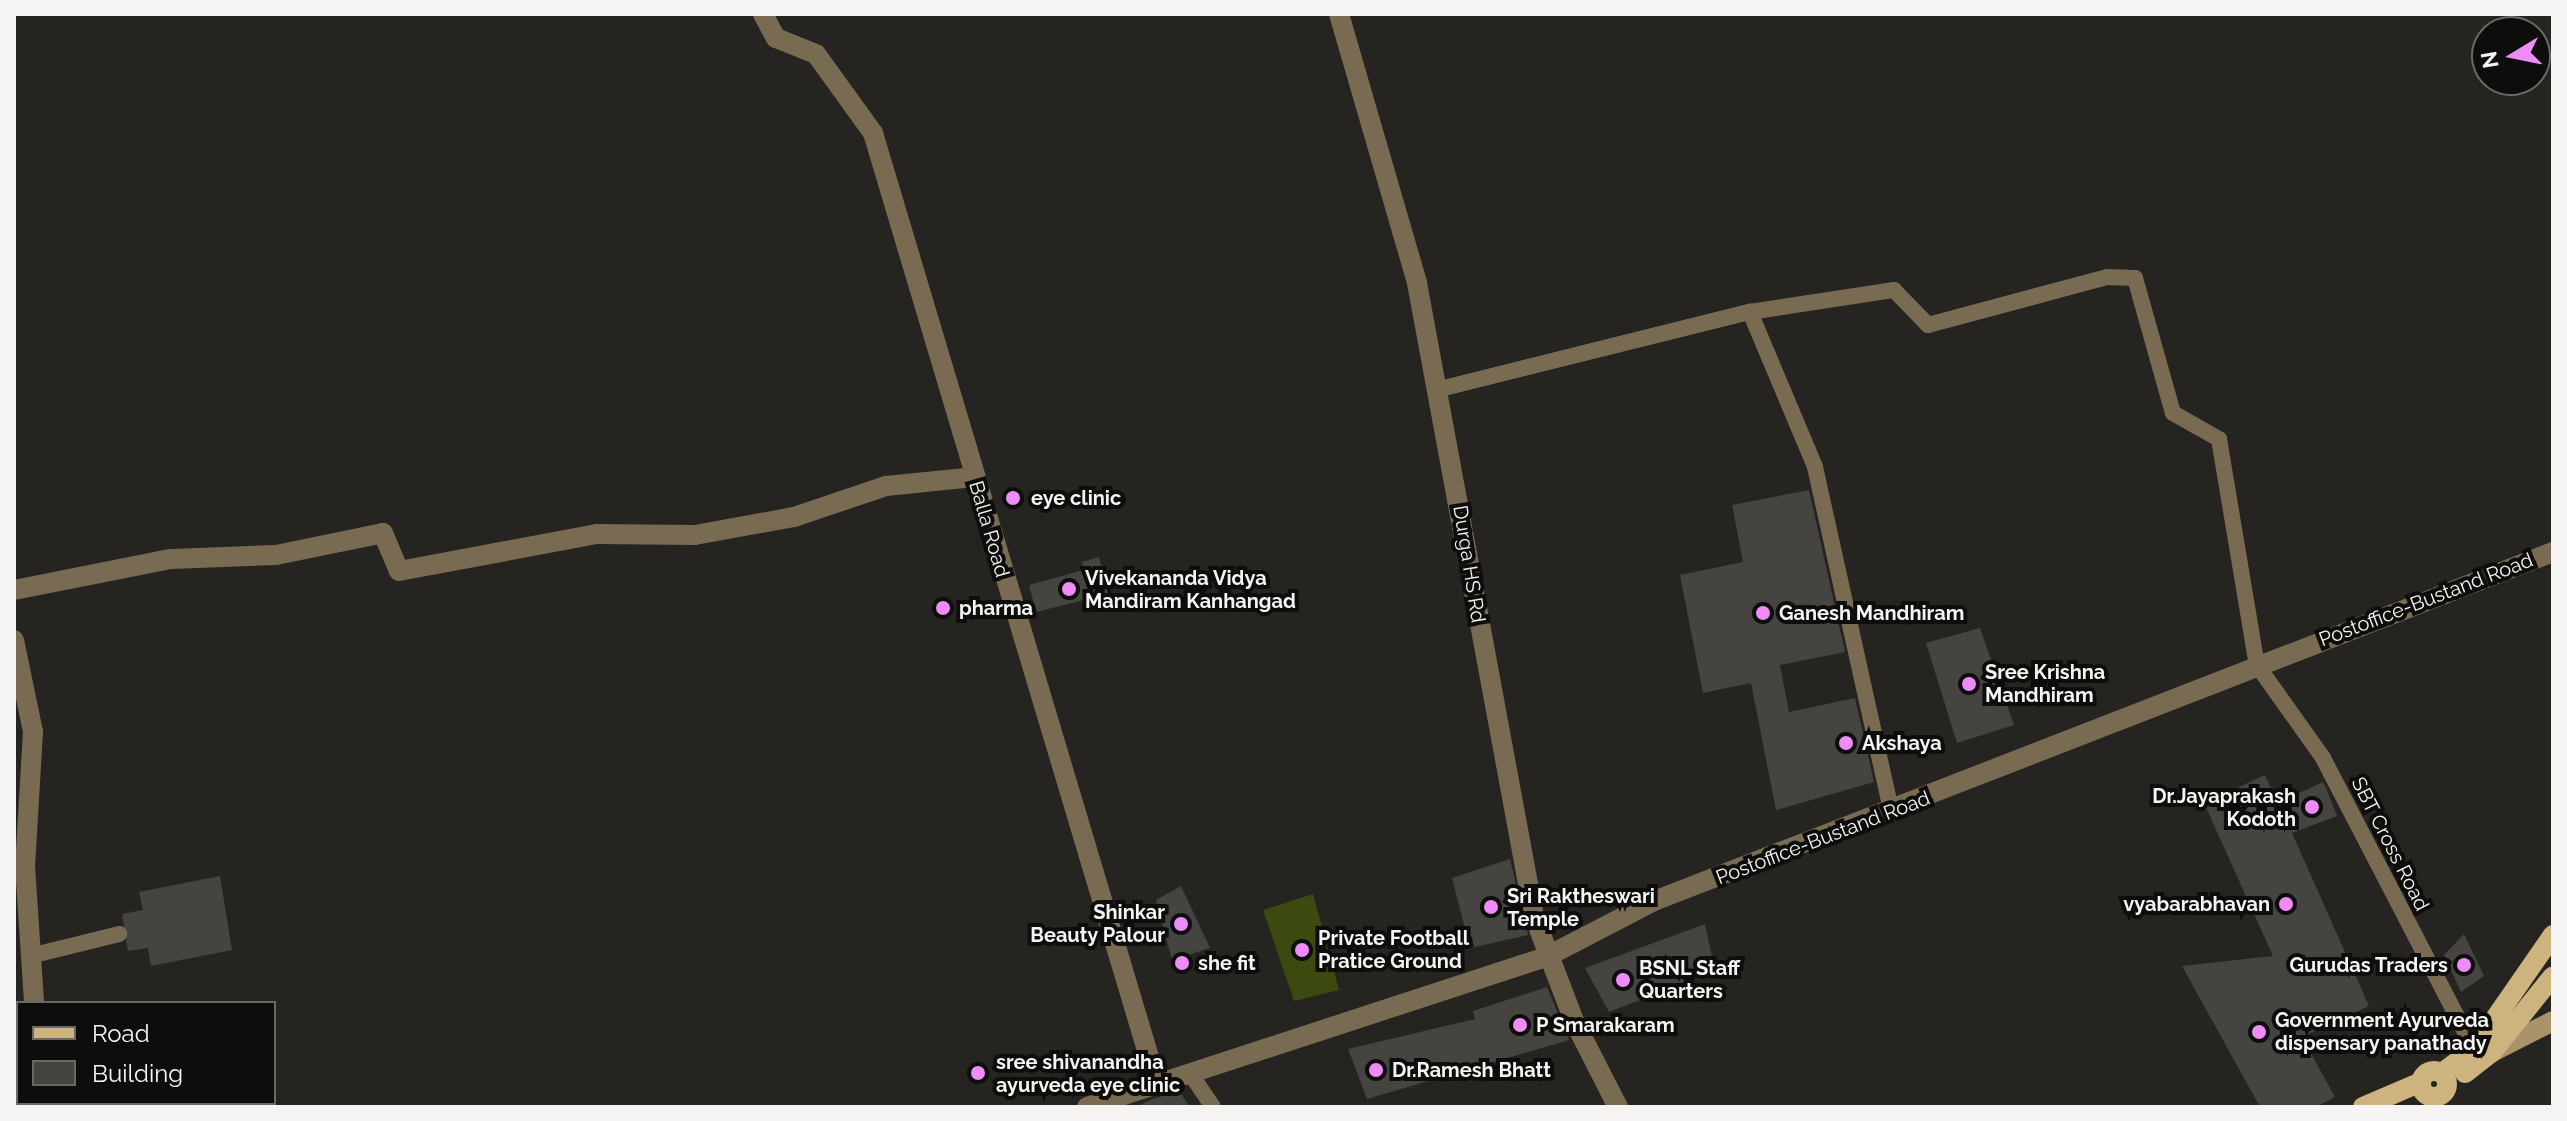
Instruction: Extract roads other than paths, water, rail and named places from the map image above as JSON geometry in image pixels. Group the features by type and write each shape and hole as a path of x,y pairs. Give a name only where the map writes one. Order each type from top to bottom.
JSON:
{"main road":[{"path":"2482,1047 2553,935"},
{"path":"2363,1107 2432,1089 2482,1047 2553,976"},
{"path":"2482,1047 2553,1021"}],"street":[{"name":"Balla Road","path":"763,14 776,38 816,54 873,133 974,477 1093,851 1157,1084"},
{"name":"Durga HS Rd","path":"1339,14 1386,159 1436,390 1548,956 1618,1107"},
{"path":"1436,390 1750,312 1894,290 1928,325 2107,277 2135,278 2173,413 2219,439 2257,665"},
{"path":"1750,312 1815,467 1892,814"},
{"path":"14,590 171,559 276,555 383,533 399,571 597,534 695,535 794,517 886,486 974,477"},
{"name":"Postoffice-Bustand Road","path":"1087,1107 1548,956 1654,901 1892,814 2257,665 2553,552"},
{"path":"14,640 33,732 25,866 34,1001"},
{"name":"SBT Cross Road","path":"2257,665 2323,758 2482,1047"},
{"path":"30,956 119,934"},
{"path":"1190,1073 1213,1107"}],"place":[{"name":"eye clinic","path":"1013,498"},
{"name":"Vivekananda Vidya Mandiram Kanhangad","path":"1069,589"},
{"name":"pharma","path":"943,608"},
{"name":"Ganesh Mandhiram","path":"1763,613"},
{"name":"Sree Krishna Mandhiram","path":"1969,684"},
{"name":"Akshaya","path":"1846,743"},
{"name":"Dr.Jayaprakash Kodoth","path":"2312,807"},
{"name":"vyabarabhavan","path":"2286,904"},
{"name":"Sri Raktheswari Temple","path":"1491,907"},
{"name":"Shinkar Beauty Palour","path":"1181,924"},
{"name":"Private Football Pratice Ground","path":"1302,950"},
{"name":"she fit","path":"1182,963"},
{"name":"Gurudas Traders","path":"2464,965"},
{"name":"BSNL Staff Quarters","path":"1623,980"},
{"name":"P Smarakaram","path":"1520,1025"},
{"name":"Government Ayurveda dispensary panathady","path":"2259,1032"},
{"name":"Dr.Ramesh Bhatt","path":"1376,1070"},
{"name":"sree shivanandha ayurveda eye clinic","path":"978,1073"}]}
